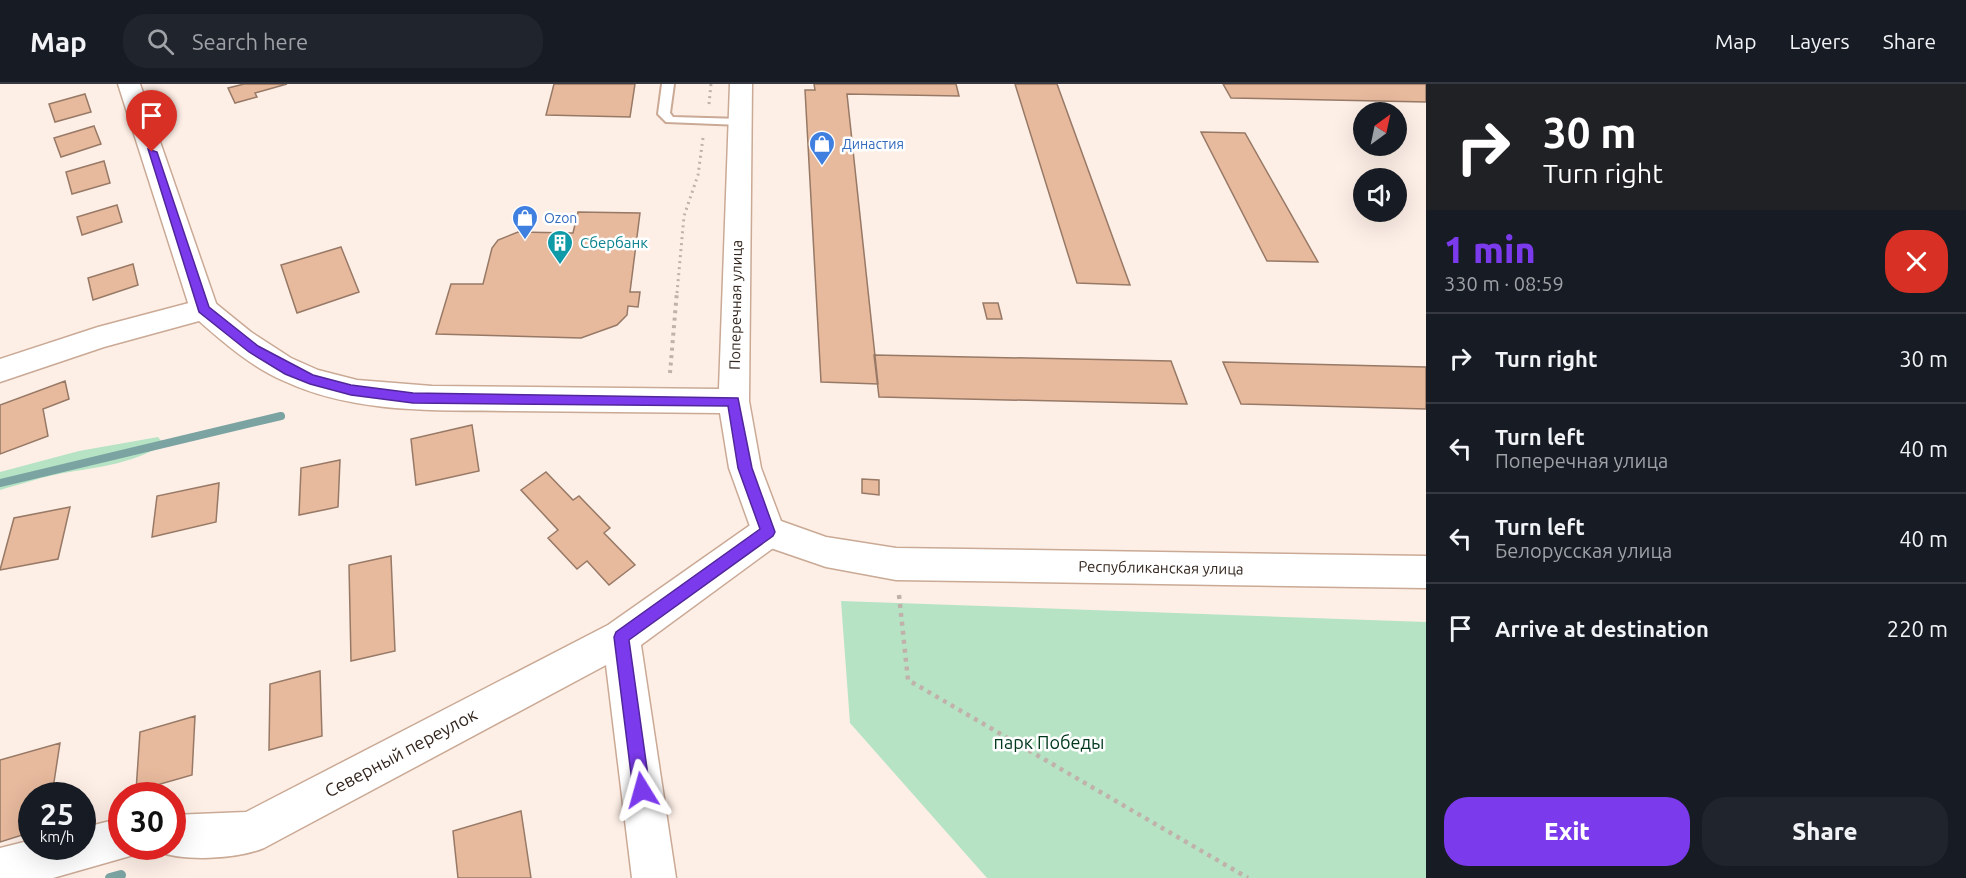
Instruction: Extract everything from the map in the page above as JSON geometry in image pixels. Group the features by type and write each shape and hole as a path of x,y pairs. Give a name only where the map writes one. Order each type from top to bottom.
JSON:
{"street":[{"path":"129,84 204,309 236,337 290,371 310,380 351,390 413,398 734,401"},
{"name":"Поперечная улица","path":"741,84 734,401 745,468 768,532"},
{"path":"0,370 98,338 204,309"},
{"path":"768,532 826,552 896,564"},
{"name":"Северный переулок","path":"186,835 249,832 621,637 768,532"},
{"name":"Республиканская улица","path":"896,564 1426,572"},
{"path":"621,637 654,878"},
{"path":"0,870 108,843"}],"lane":[{"path":"668,84 665,117 677,121 741,122"}],"path":[{"path":"667,400 684,216 698,175 711,84"},
{"path":"896,564 908,680 1248,878"}],"green space":[{"path":"158,437 164,444 138,457 0,490 0,472 79,451"},
{"name":"парк Победы","path":"841,601 1426,622 1426,878 987,878 850,723"}],"building":[{"path":"244,84 287,84 255,93 257,97 235,103 228,88"},
{"path":"554,84 635,84 630,117 546,115"},
{"path":"814,84 956,84 959,96 847,94 878,384 821,382 805,90 815,90"},
{"path":"1015,84 1057,84 1130,285 1077,283"},
{"path":"1223,84 1426,84 1426,102 1231,98"},
{"path":"85,94 91,112 55,122 49,104"},
{"path":"94,126 101,144 61,157 54,138"},
{"path":"1201,132 1245,133 1318,262 1267,261"},
{"path":"104,161 110,183 72,194 66,172"},
{"path":"117,205 122,222 82,235 77,217"},
{"name":"Сбербанк","path":"578,212 640,213 630,292 640,292 638,307 628,306 627,315 617,325 581,338 436,334 451,284 483,284 492,248 498,240 518,232 573,233"},
{"path":"341,247 359,292 297,313 281,265"},
{"path":"133,264 138,285 93,300 88,278"},
{"path":"983,303 998,303 1002,319 987,319"},
{"path":"874,355 1171,361 1187,404 879,397"},
{"path":"1223,362 1426,367 1426,409 1241,404"},
{"path":"65,381 69,399 43,409 48,436 0,454 0,405"},
{"path":"472,425 479,471 416,485 411,439"},
{"path":"340,460 338,507 299,515 301,468"},
{"path":"546,472 573,500 579,496 610,528 604,533 635,565 609,585 587,561 577,569 548,538 558,530 521,490"},
{"path":"862,479 879,480 879,495 862,493"},
{"path":"219,483 216,522 152,537 157,496"},
{"path":"70,507 58,559 0,570 14,518"},
{"path":"391,556 395,651 351,661 349,565"},
{"path":"320,671 322,736 269,750 270,684"},
{"path":"195,716 192,775 168,782 137,782 140,732"},
{"path":"60,743 54,782 18,782 18,836 0,842 0,760"},
{"path":"521,811 531,878 458,878 453,831"}],"waterway":[{"path":"0,483 281,416"},
{"path":"110,878 121,875"}],"place":[{"name":"Династия","path":"822,167"},
{"name":"Ozon","path":"525,241"},
{"name":"Сбербанк","path":"560,266"}],"route":[{"path":"152,152 204,309 236,337 290,371 310,380 351,390 413,398 734,401 745,468 768,532 621,637 642,790"}]}
